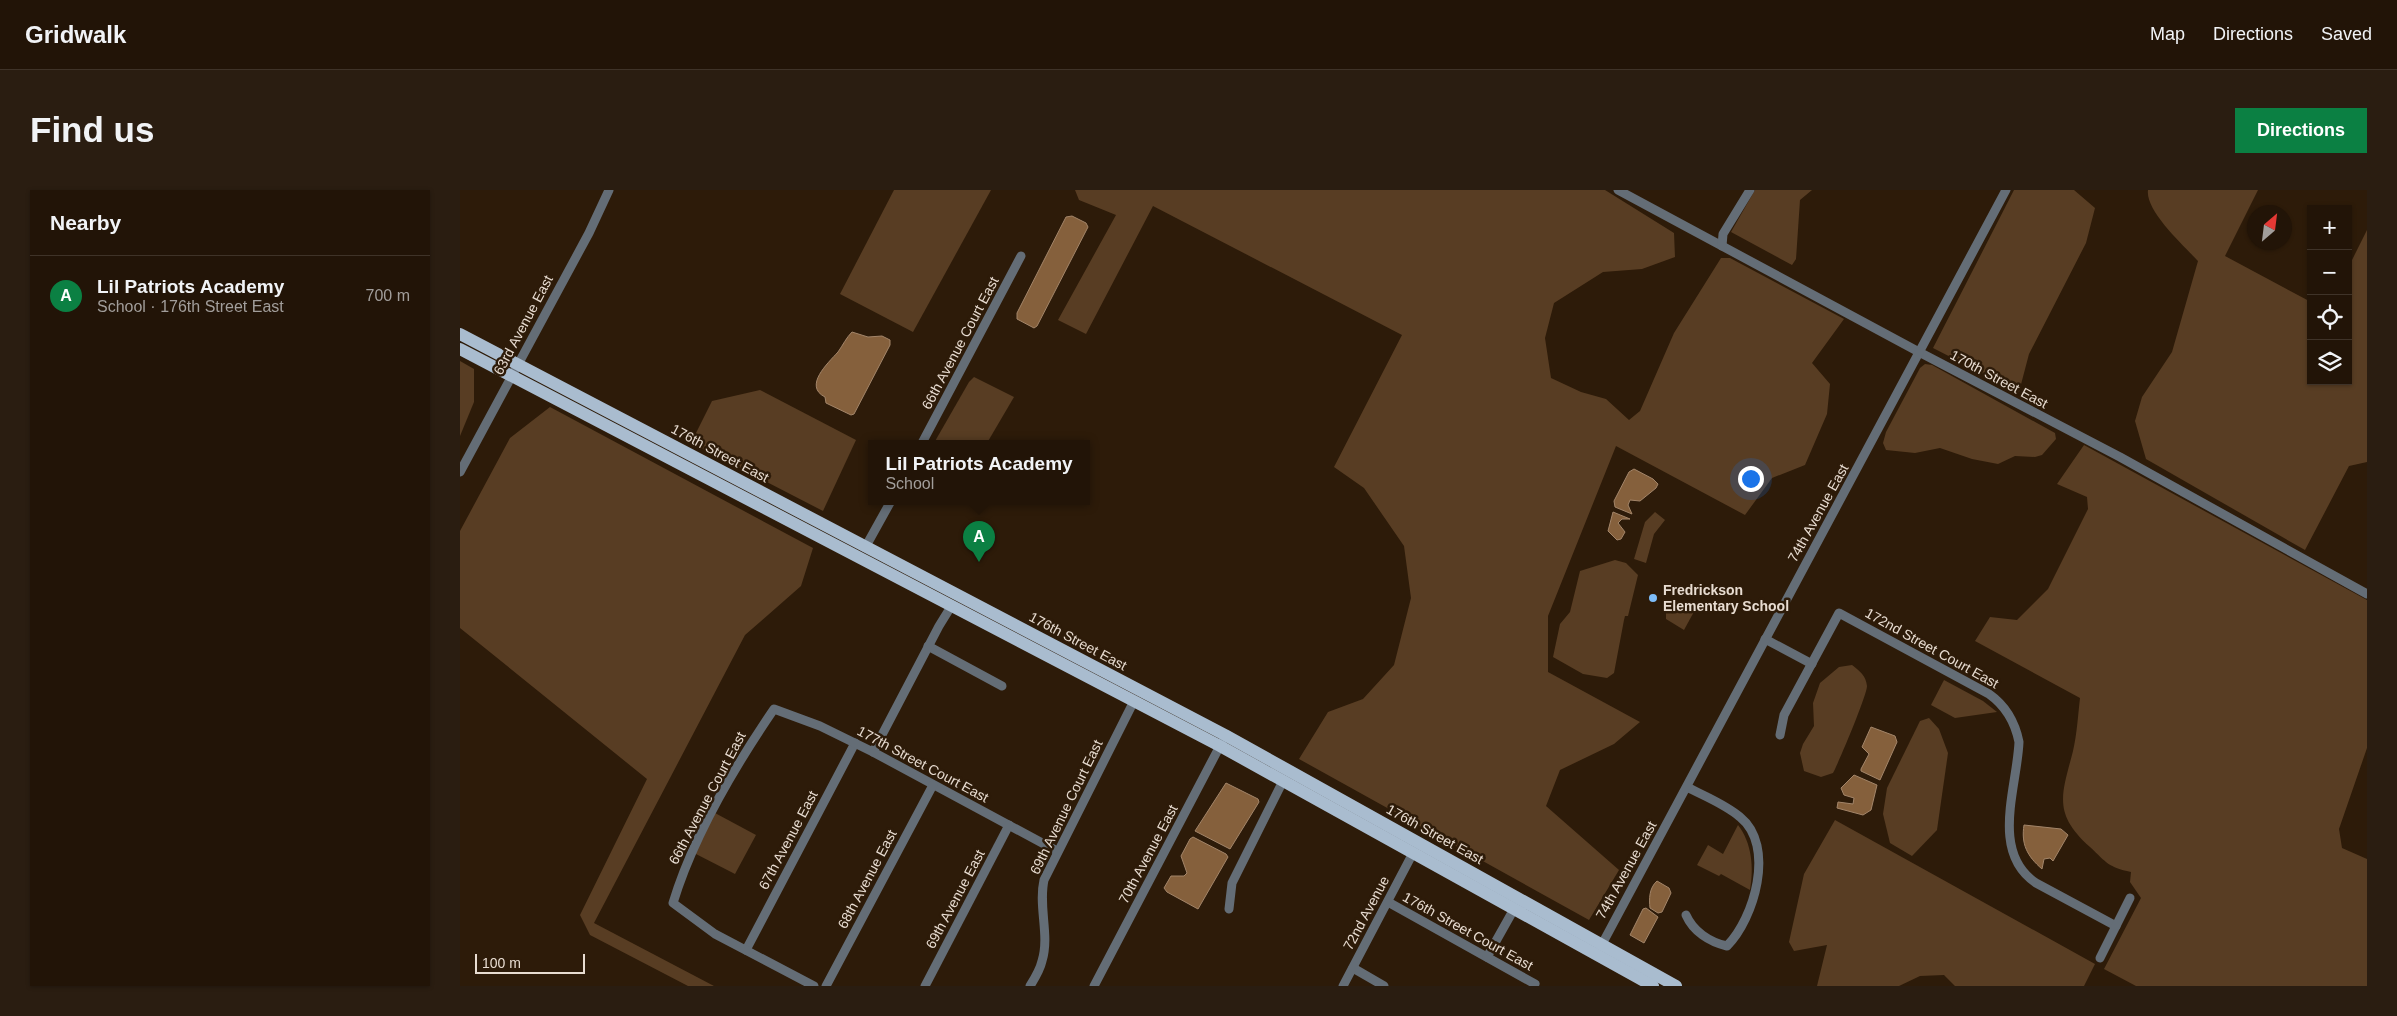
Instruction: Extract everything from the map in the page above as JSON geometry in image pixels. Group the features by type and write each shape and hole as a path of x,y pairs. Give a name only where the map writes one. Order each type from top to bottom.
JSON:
{"main road":[{"name":"176th Street East","path":"460,334 866,546 1599,949 1653,986"},
{"name":"176th Street East","path":"460,349 1134,701 1222,741 1283,781 1514,909 1676,986"},
{"path":"774,513 780,510 821,523"}],"street":[{"name":"63rd Avenue East","path":"460,472 589,233 609,190"},
{"name":"170th Street East","path":"1618,190 1919,352 2120,457 2367,594"},
{"path":"1722,246 1723,234 1750,190"},
{"name":"74th Avenue East","path":"1599,949 2006,190"},
{"name":"66th Avenue Court East","path":"924,440 1021,256"},
{"path":"866,546 889,505"},
{"path":"873,752 928,646 952,606"},
{"name":"172nd Street Court East","path":"1812,664 1839,613 1989,694 2008,712 2016,729 2019,742 2009,829 2011,846 2016,861 2028,878 2116,926"},
{"path":"1765,639 1812,664 1784,715 1780,734"},
{"path":"928,646 1002,686"},
{"name":"69th Avenue Court East","path":"1030,986 1043,960 1042,891 1044,880 1134,701"},
{"name":"66th Avenue Court East","path":"746,950 715,934 672,903 684,868 743,754 774,709"},
{"name":"177th Street Court East","path":"774,709 820,726 873,752 1057,851"},
{"name":"70th Avenue East","path":"1094,986 1222,741"},
{"name":"67th Avenue East","path":"746,950 855,743"},
{"path":"1229,909 1232,882 1283,781"},
{"name":"68th Avenue East","path":"826,986 932,785"},
{"path":"1686,914 1691,926 1697,932 1727,946 1748,911 1758,887 1758,867 1754,839 1741,817 1687,787"},
{"name":"69th Avenue East","path":"925,986 1009,825"},
{"name":"72nd Avenue","path":"1343,986 1413,853"},
{"path":"2100,958 2130,898"},
{"name":"176th Street Court East","path":"1388,902 1535,985"},
{"path":"1487,957 1514,909"},
{"path":"746,950 814,986"},
{"path":"1353,968 1384,986"}],"shaded area":[{"path":"894,190 991,190 913,332 840,294"},
{"path":"1075,190 1605,190 1674,233 1675,257 1642,269 1603,272 1554,303 1545,338 1551,378 1581,392 1606,399 1629,420 1640,411 1674,333 1721,258 1730,258 1844,319 1812,363 1830,384 1827,414 1805,465 1772,478 1745,515 1616,446 1548,616 1548,672 1640,722 1614,744 1560,770 1546,806 1619,870 1589,920 1299,759 1328,712 1363,699 1394,665 1411,598 1404,546 1364,488 1334,467 1402,335 1153,206 1086,334 1058,320 1116,215 1079,200"},
{"path":"1755,190 1812,190 1800,200 1796,259 1792,265 1731,232"},
{"path":"2014,190 2074,190 2095,208 2086,243 2029,354 2019,392 1933,348"},
{"path":"2148,190 2258,190 2250,205 2247,205 2247,212 2225,256 2307,300 2307,385 2352,385 2352,260 2367,230 2367,462 2349,466 2305,550 2146,459 2135,421 2142,397 2172,352 2198,261 2159,218 2149,198"},
{"path":"1072,216 1086,223 1088,227 1037,326 1034,328 1017,319 1017,313 1066,217"},
{"path":"852,332 868,337 882,336 890,340 890,345 854,414 851,415 826,403 825,397 816,387 819,374"},
{"path":"460,361 474,369 474,402 460,436"},
{"path":"1925,364 1932,365 2055,433 2056,439 2042,455 2035,457 2015,456 1998,464 1972,459 1940,448 1915,453 1886,450 1883,443 1886,432 1920,368"},
{"path":"974,377 1014,397 989,440 936,440 969,382"},
{"path":"760,390 856,440 823,511 691,443 712,401"},
{"path":"550,407 813,548 801,586 745,635 594,923 714,986 688,986 590,935 580,915 647,779 460,628 460,531 510,438"},
{"path":"2084,445 2367,600 2367,748 2339,829 2342,848 2367,859 2367,986 2136,986 2104,969 2141,898 2130,882 2131,872 2112,866 2104,861 2078,835 2065,813 2064,791 2074,745 2080,698 1975,641 1990,617 2017,620 2048,589 2088,509 2087,497 2057,484"},
{"path":"1634,469 1653,479 1658,484 1656,488 1640,501 1630,500 1628,505 1632,514 1615,507 1614,501 1629,472"},
{"path":"1613,512 1630,519 1622,519 1618,523 1625,532 1621,539 1617,540 1608,531"},
{"path":"1655,512 1665,520 1654,534 1646,563 1634,559 1645,522"},
{"path":"1615,560 1626,563 1638,575 1628,616 1625,616 1624,620 1614,673 1607,678 1583,674 1553,657 1560,624 1570,612 1580,571"},
{"path":"1666,599 1687,603 1696,608 1684,630 1666,619"},
{"path":"1852,665 1858,669 1865,679 1866,692 1833,773 1821,777 1804,771 1800,753 1814,726 1813,703 1820,683 1839,667"},
{"path":"1944,680 1983,701 1997,712 1955,718 1931,705"},
{"path":"1929,718 1939,729 1948,753 1937,830 1912,856 1890,843 1883,814 1887,788 1920,721"},
{"path":"1871,727 1895,736 1897,742 1880,780 1861,771 1869,754 1862,747"},
{"path":"1854,775 1877,785 1871,810 1863,815 1837,808 1838,802 1853,804 1854,798 1844,795 1841,788"},
{"path":"1226,783 1258,799 1259,802 1230,849 1195,831"},
{"path":"715,813 756,835 735,874 694,853"},
{"path":"1835,820 2095,964 2084,986 1955,986 1944,975 1920,976 1899,986 1817,986 1827,945 1794,951 1789,942 1804,874"},
{"path":"1738,825 1743,832 1751,856 1750,890 1721,874 1719,876 1697,865 1708,845 1723,854"},
{"path":"2024,825 2061,829 2068,835 2053,861 2050,858 2044,859 2042,869 2032,859 2026,849 2023,838"},
{"path":"1193,837 1226,854 1228,857 1198,909 1167,892 1164,888 1171,876 1184,876 1187,873 1181,856"},
{"path":"1657,881 1669,888 1671,893 1662,912 1658,913 1650,908 1651,890"},
{"path":"1646,908 1658,917 1644,943 1630,935 1643,909"}],"place":[{"name":"Lil Patriots Academy","path":"979,562"},
{"name":"Fredrickson Elementary School","path":"1653,598"}]}
